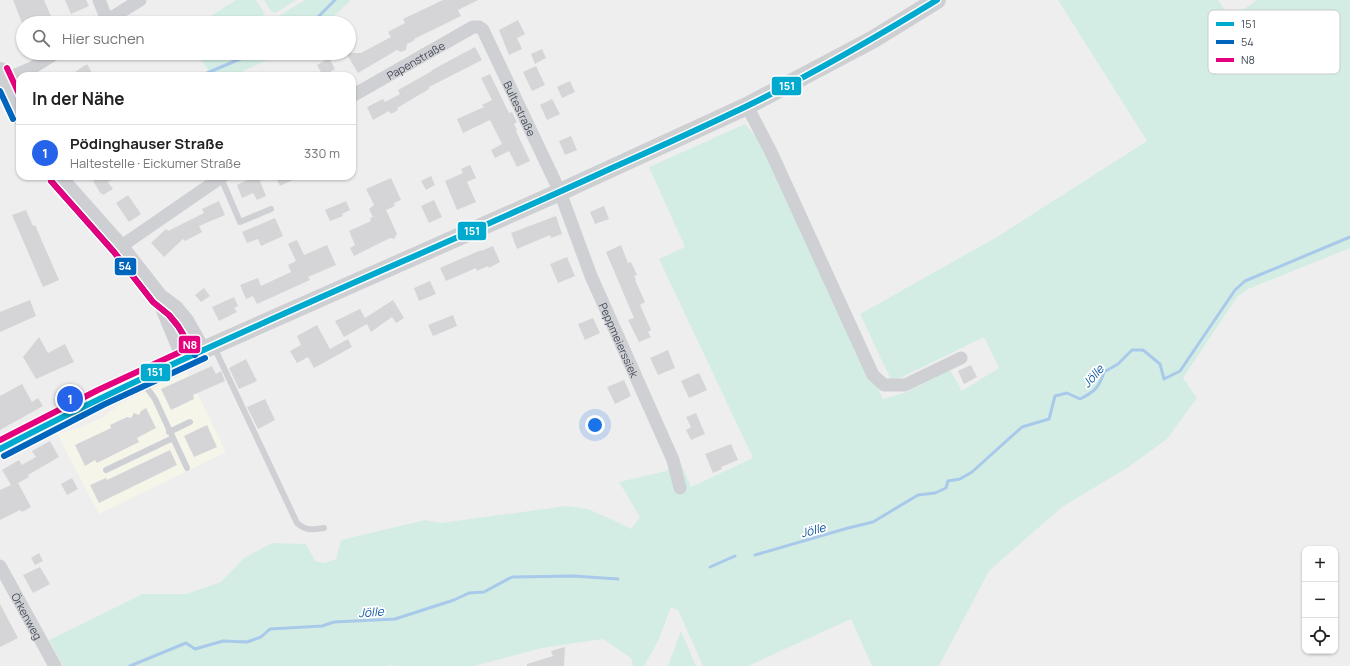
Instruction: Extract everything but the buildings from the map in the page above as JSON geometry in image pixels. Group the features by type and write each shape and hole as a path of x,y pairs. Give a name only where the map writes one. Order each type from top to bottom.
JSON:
{"main road":[{"path":"0,450 54,421 185,358 560,192 747,106 872,40 937,0"},
{"path":"2,76 16,107"},
{"path":"61,180 120,247 160,297 175,309 208,348"},
{"path":"160,297 185,358"}],"street":[{"path":"98,0 103,16"},
{"path":"115,16 140,0"},
{"name":"Papenstraße","path":"356,94 473,27 479,27"},
{"name":"Bultestraße","path":"479,27 483,30 560,192"},
{"path":"17,72 32,68 45,60"},
{"path":"2,76 16,72"},
{"path":"747,106 771,152 873,374 884,385 905,385 961,358"},
{"path":"120,247 218,180"},
{"name":"Peppmeierssiek","path":"560,192 591,276 673,460 680,488"},
{"name":"Örkenweg","path":"0,566 55,666"}],"lane":[{"path":"223,180 240,222 271,209"},
{"path":"208,348 297,523 302,528 311,531 324,528"},
{"path":"141,379 146,389 155,399 187,468"},
{"path":"106,470 171,435 190,422"}],"shaded area":[{"path":"187,372 226,452 99,514 57,434 84,426 101,418 123,402"}],"green space":[{"path":"236,0 256,0 265,14 262,16 211,16"},
{"path":"264,0 296,0 274,13 270,10"},
{"path":"305,0 351,0 334,16 279,16"},
{"path":"1058,0 1218,0 1225,10 1208,10 1208,74 1340,74 1340,10 1243,10 1257,0 1350,0 1350,248 1248,289 1237,297 1183,378 1197,398 1167,439 1127,468 1062,507 989,571 939,666 872,666 851,619 748,666 703,666 678,610 671,607 659,639 644,666 633,666 631,658 603,639 542,648 474,666 63,666 49,640 143,594 186,594 221,582 244,558 272,543 306,544 315,561 325,563 336,559 341,540 425,520 441,523 566,506 588,509 631,529 640,517 619,482 666,471 680,461 691,487 753,458 659,259 685,247 649,167 745,124 757,138 883,399 907,392 950,370 962,391 999,368 984,337 892,382 860,314 997,237 1147,141"},
{"path":"202,60 267,60 241,72 209,72"},
{"path":"681,631 696,666 668,666"}],"waterway":[{"path":"319,16 335,0"},
{"path":"209,72 238,60"},
{"name":"Jölle","path":"755,555 873,522 918,495 935,493 946,488 948,481 960,479 972,472 1022,427 1049,419 1055,396 1067,393 1080,399 1092,392 1098,386 1104,372 1118,364 1132,350 1143,350 1160,364 1164,379 1180,371 1235,290 1245,281 1350,237"},
{"name":"Jölle","path":"710,567 735,556"},
{"name":"Jölle","path":"130,666 186,643 195,649 223,641 247,642 261,637 270,629 322,626 334,622 395,619 454,600 469,593 484,592 512,577 574,576 618,579"}],"transit line":[{"name":"151","path":"0,449 151,374 227,339 535,203 745,107 842,56 937,0"},
{"name":"N8","path":"7,68 16,87"},
{"name":"54","path":"0,91 13,119"},
{"name":"54","path":"51,181 114,252 153,302 169,315 178,326 195,355"},
{"name":"N8","path":"0,440 98,390 191,347 169,315 153,302 114,252 51,181"},
{"name":"54","path":"4,456 105,404 205,358"}],"place":[{"name":"Pödinghauser Straße","path":"70,399"}]}
